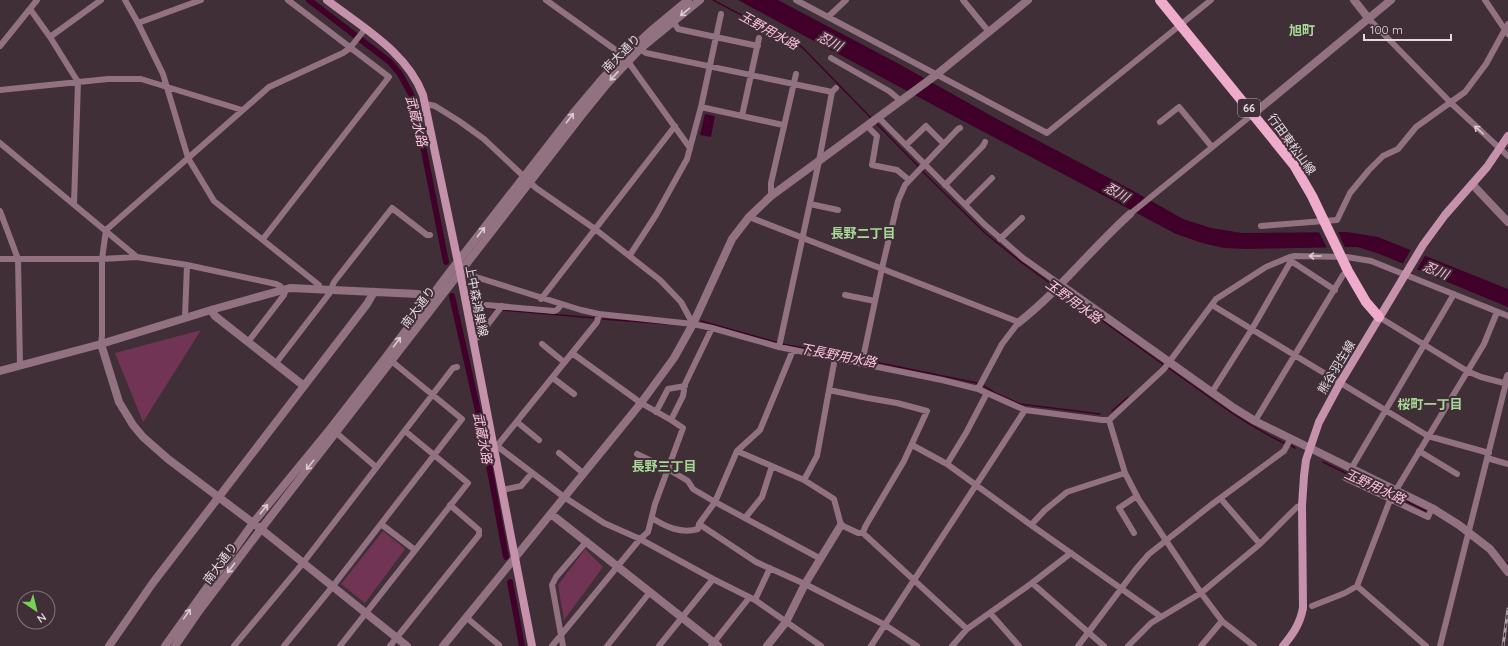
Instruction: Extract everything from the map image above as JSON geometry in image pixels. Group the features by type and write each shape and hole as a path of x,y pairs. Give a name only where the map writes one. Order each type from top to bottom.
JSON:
{"main road":[{"name":"上中森鴻巣線","path":"327,0 364,32 392,50 407,65 419,84 426,104 495,447 532,646"},
{"name":"行田東松山線","path":"1160,0 1294,165 1325,223 1348,271 1366,302 1379,318"},
{"name":"熊谷羽生線","path":"1283,646 1298,626 1303,608 1302,505 1306,460 1309,447 1326,408 1422,247 1445,215 1472,184 1508,136"}],"street":[{"path":"0,46 37,0"},
{"path":"50,37 101,0"},
{"path":"125,0 163,74 188,158 214,201 319,284 319,289"},
{"path":"138,23 201,0"},
{"path":"263,239 388,76 353,46 288,0"},
{"path":"546,0 626,59 676,126 690,148"},
{"path":"796,0 935,76 1047,133 1211,0"},
{"path":"828,17 846,0"},
{"path":"963,0 989,32"},
{"path":"443,646 641,403 674,358 693,324 732,238 749,217 771,196 935,76 1028,0"},
{"path":"1354,0 1368,19 1451,103 1508,156"},
{"path":"978,389 1002,344 1018,323 1058,287 1115,228 1151,196 1391,0"},
{"path":"1261,226 1325,223 1338,220 1350,193 1369,170 1383,156 1398,148 1416,127 1465,92 1486,64 1507,29 1485,0"},
{"name":"南大通り","path":"626,59 653,29 694,1"},
{"name":"南大通り","path":"433,300 460,272 575,112 602,79 640,49 694,1"},
{"path":"30,9 50,37 78,82 74,204"},
{"path":"630,256 656,215 687,159 701,107 720,14"},
{"path":"673,21 678,29 758,46"},
{"path":"364,32 353,46 344,53 269,87 106,230 102,259 101,344 119,402 133,425 143,437 168,459 303,562 407,646"},
{"path":"742,116 759,38"},
{"path":"640,49 646,53 834,90 780,344"},
{"path":"831,58 904,99"},
{"path":"771,196 771,183 783,125 796,74"},
{"path":"0,90 108,79 141,79 242,110"},
{"path":"426,104 435,106 484,139 536,188 595,229 660,280 681,302 693,324"},
{"path":"701,107 783,125"},
{"path":"1160,122 1179,107 1212,147"},
{"path":"878,118 906,145 922,167 945,185 1000,239 1058,287 1167,365 1212,392 1255,421 1290,440 1309,447 1351,469 1393,495"},
{"path":"541,299 676,126"},
{"path":"867,126 877,136 872,165 897,170 909,180"},
{"path":"906,145 926,126 944,144"},
{"path":"862,361 898,201 905,185 909,180 960,128"},
{"path":"945,185 983,146 985,142"},
{"path":"0,143 137,257"},
{"path":"965,205 992,178"},
{"name":"南大通り","path":"175,646 199,611 333,431 433,300 457,262 527,180"},
{"path":"1472,184 1508,222"},
{"path":"810,204 838,210"},
{"path":"276,363 331,290 334,282 392,208 427,235 430,235"},
{"path":"0,211 18,259 20,366"},
{"path":"749,217 1012,318 1018,323"},
{"path":"1000,239 1022,218"},
{"path":"1109,420 1167,365 1216,300 1266,267 1290,259 1340,255 1357,257 1406,273 1508,316"},
{"path":"0,259 102,259 137,257 186,265 276,284 283,289 284,295 248,342"},
{"path":"1290,259 1335,290"},
{"path":"1212,392 1252,329 1290,259"},
{"path":"185,317 186,265"},
{"path":"1255,421 1343,275 1348,271"},
{"path":"460,272 541,299 600,314 693,324 780,344 793,350 835,358 862,361 978,389 1025,410 1109,420"},
{"path":"0,371 101,344 185,317 283,289 319,289 418,294 433,300"},
{"path":"109,646 152,584 362,311 374,292"},
{"path":"1351,469 1454,294"},
{"path":"845,295 875,301"},
{"path":"486,305 501,308 554,311 561,305"},
{"path":"1212,305 1428,436 1508,464"},
{"path":"473,341 479,336 501,308"},
{"path":"210,310 215,316 304,386"},
{"path":"1312,606 1345,593 1357,586 1393,495 1488,338 1497,312"},
{"path":"600,314 597,322 564,362 553,378 495,447 564,497 604,523 640,539 752,599 821,646"},
{"path":"1379,318 1467,371 1507,381 1440,646"},
{"path":"671,420 712,328"},
{"path":"542,344 564,362"},
{"path":"652,518 679,530 691,531 698,529 699,524 715,502 737,451 760,430 793,350"},
{"path":"552,646 640,539 648,532 655,504 683,428 641,403 572,353"},
{"path":"804,480 817,456 835,358"},
{"path":"284,646 465,419 389,359"},
{"path":"234,646 303,562 453,368 457,367"},
{"path":"553,378 574,394"},
{"path":"656,412 668,389 685,386"},
{"path":"829,390 897,403 927,411 904,461 865,527 863,533"},
{"path":"947,464 966,433 987,393"},
{"path":"871,646 1025,410"},
{"path":"1109,420 1125,473 1137,496 1200,594 1222,621 1254,646"},
{"path":"517,422 539,440"},
{"path":"333,431 376,467"},
{"name":"南大通り","path":"165,646 253,523 333,431"},
{"path":"340,646 468,483 405,431"},
{"path":"1078,646 1121,588 1149,554 1284,451 1290,440"},
{"path":"912,445 947,464 977,484 1031,525 1160,616"},
{"path":"737,451 804,480 834,499 841,525 805,584 786,622 767,646"},
{"path":"1419,451 1457,474"},
{"path":"559,453 583,473"},
{"path":"637,454 668,468 688,481 693,489 821,559"},
{"path":"745,518 762,496 772,466"},
{"path":"502,490 521,486 532,473"},
{"path":"1031,525 1045,510 1067,492 1125,473"},
{"path":"1345,478 1432,508 1469,532 1490,549 1508,572"},
{"path":"1134,533 1119,508 1137,496"},
{"path":"1221,499 1260,544"},
{"path":"390,646 479,535 479,530 450,504"},
{"path":"1128,646 1160,616 1200,594 1260,544 1297,508 1302,505"},
{"path":"551,514 682,617 714,645 752,599 770,568"},
{"path":"381,524 415,550"},
{"path":"699,524 756,562 805,584 885,625 917,646"},
{"path":"841,525 858,533 863,533 967,629"},
{"path":"563,646 552,585 556,577 586,541"},
{"path":"952,646 967,629 1032,583 1071,553"},
{"path":"659,646 713,579"},
{"path":"1032,583 1104,646"},
{"path":"1357,586 1426,646"},
{"path":"607,646 650,592"},
{"path":"990,613 1019,646"},
{"path":"467,618 499,645 498,646"},
{"path":"1201,646 1222,621"}],"shaded area":[{"path":"201,330 143,422 115,353"},
{"path":"383,531 405,549 365,603 341,584"},
{"path":"585,549 603,567 564,620 558,585"}],"water":[{"name":"忍川","path":"738,0 778,0 899,64 997,119 1130,189 1183,219 1211,228 1242,233 1347,232 1378,237 1508,289 1508,307 1377,253 1357,247 1224,248 1202,243 1176,234"},
{"path":"705,114 715,116 711,137 700,135"}],"pier":[{"path":"1318,230 1337,230 1346,250 1328,250"},
{"path":"1412,248 1426,254 1416,271 1402,265"}],"waterway":[{"name":"武蔵水路","path":"309,0 390,62 400,74 411,94 415,105 446,262"},
{"name":"玉野用水路","path":"713,0 802,47 871,118"},
{"name":"玉野用水路","path":"877,124 919,167"},
{"name":"玉野用水路","path":"921,170 985,233 1055,287"},
{"name":"玉野用水路","path":"1060,290 1164,365"},
{"name":"武蔵水路","path":"452,296 483,433 506,557"},
{"name":"下長野用水路","path":"473,307 497,309"},
{"name":"下長野用水路","path":"502,310 594,318"},
{"name":"下長野用水路","path":"603,319 667,324"},
{"name":"下長野用水路","path":"701,321 779,343"},
{"name":"下長野用水路","path":"782,344 861,359"},
{"name":"下長野用水路","path":"865,360 977,383"},
{"name":"玉野用水路","path":"1167,367 1240,418 1286,444"},
{"name":"下長野用水路","path":"984,386 995,393 1020,404 1100,414"},
{"name":"下長野用水路","path":"1112,411 1128,397"},
{"name":"玉野用水路","path":"1290,445 1295,448"},
{"name":"玉野用水路","path":"1323,462 1391,495"},
{"name":"玉野用水路","path":"1395,496 1426,511"},
{"name":"武蔵水路","path":"510,582 522,646"}],"railway":[{"path":"1503,646 1508,609"}],"district":[{"name":"旭町","path":"1302,30"},
{"name":"長野二丁目","path":"863,233"},
{"name":"桜町一丁目","path":"1430,404"},
{"name":"長野三丁目","path":"664,466"}]}
